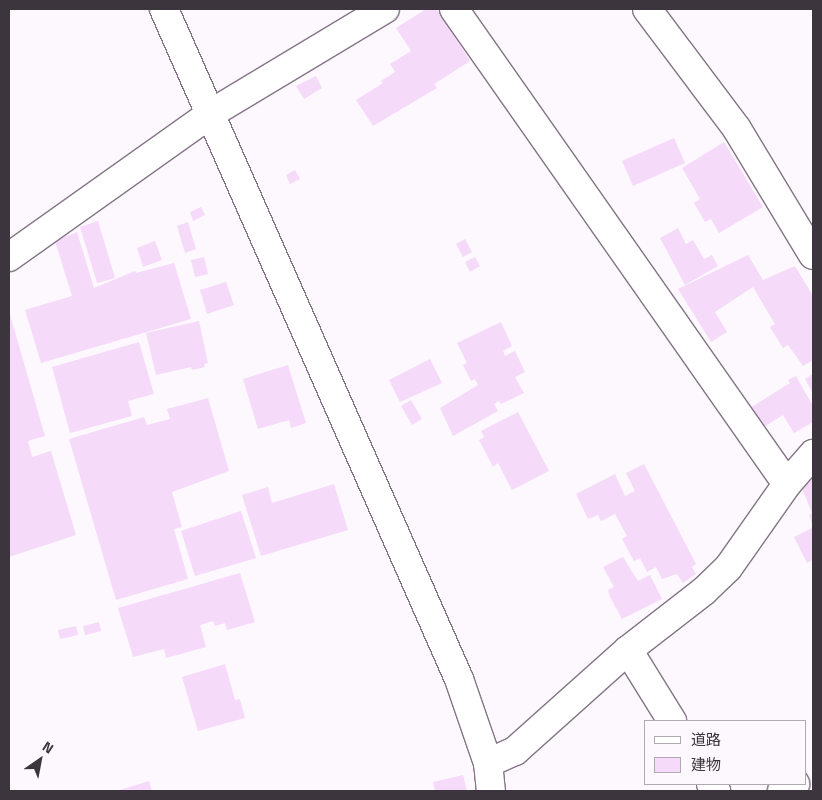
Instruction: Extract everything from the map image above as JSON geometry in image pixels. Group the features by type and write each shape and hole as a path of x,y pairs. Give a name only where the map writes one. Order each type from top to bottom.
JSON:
{"street":[{"path":"164,9 459,679 488,763 491,791"},
{"path":"9,258 210,114 385,9"},
{"path":"454,9 787,484"},
{"path":"647,9 737,129 813,255"},
{"path":"488,763 515,751 628,650 704,591 728,568 787,484 813,454"},
{"path":"628,650 671,720"},
{"path":"782,791 793,785"}],"building":[{"path":"426,9 437,9 470,61 434,84 437,88 373,126 356,100 383,83 381,81 395,72 390,64 411,51 396,28"},
{"path":"316,76 322,88 304,99 296,86"},
{"path":"674,138 685,163 633,186 622,161"},
{"path":"724,142 763,207 719,233 711,219 705,222 694,203 700,199 682,168"},
{"path":"295,170 300,179 290,184 286,175"},
{"path":"201,207 205,215 193,221 190,212"},
{"path":"98,221 115,278 97,283 80,227"},
{"path":"188,222 196,249 185,253 177,226"},
{"path":"678,228 686,244 693,240 704,259 712,255 718,266 685,285 660,238"},
{"path":"77,232 94,288 135,271 136,273 174,263 191,319 41,363 25,310 72,296 55,241"},
{"path":"465,239 472,252 463,257 456,244"},
{"path":"155,241 162,260 143,267 137,248"},
{"path":"748,255 763,280 795,266 813,296 813,360 803,366 788,345 783,348 770,327 775,324 753,287 715,312 727,332 711,342 678,289"},
{"path":"204,257 208,274 195,277 191,260"},
{"path":"475,257 480,266 470,272 465,262"},
{"path":"226,282 234,305 207,314 200,290"},
{"path":"9,311 45,436 28,441 32,457 51,451 76,535 9,557"},
{"path":"199,321 208,363 204,364 205,367 192,370 191,367 156,375 146,333"},
{"path":"501,322 512,346 503,351 505,356 515,351 525,372 515,377 524,393 501,404 499,401 494,404 498,411 453,436 440,408 478,385 475,379 471,381 463,365 467,363 457,343"},
{"path":"139,342 154,394 128,401 132,416 70,433 52,367"},
{"path":"430,359 442,383 400,402 389,380"},
{"path":"288,365 306,423 291,428 289,420 258,429 243,379"},
{"path":"813,374 813,393 805,379"},
{"path":"796,376 813,406 813,422 794,433 783,415 762,428 750,408 790,383 788,380"},
{"path":"208,398 229,471 172,492 182,527 174,529 188,579 116,600 69,439 144,417 147,425 170,419 167,409"},
{"path":"411,400 422,419 412,425 401,406"},
{"path":"518,412 549,471 512,490 498,463 493,467 479,440 484,437 481,431"},
{"path":"644,464 696,564 692,567 696,574 683,583 677,574 662,579 656,567 647,572 640,558 634,561 622,539 627,536 615,514 601,521 598,515 588,519 576,494 615,474 625,496 635,491 626,473"},
{"path":"813,477 813,526 809,515 812,513 800,483"},
{"path":"334,484 348,530 261,556 242,495 268,487 272,503"},
{"path":"241,511 256,558 195,576 181,531"},
{"path":"812,528 813,560 807,563 794,537"},
{"path":"623,557 638,581 650,575 662,599 622,619 610,597 608,590 614,587 603,567"},
{"path":"240,573 255,622 227,630 225,623 215,626 213,621 200,625 206,647 166,658 164,649 133,657 118,608"},
{"path":"99,622 101,631 85,635 83,626"},
{"path":"76,626 78,635 60,639 58,630"},
{"path":"225,664 235,700 240,699 245,718 198,731 182,677"},
{"path":"463,775 467,791 435,791 433,782"},
{"path":"149,781 152,791 117,791"}]}
